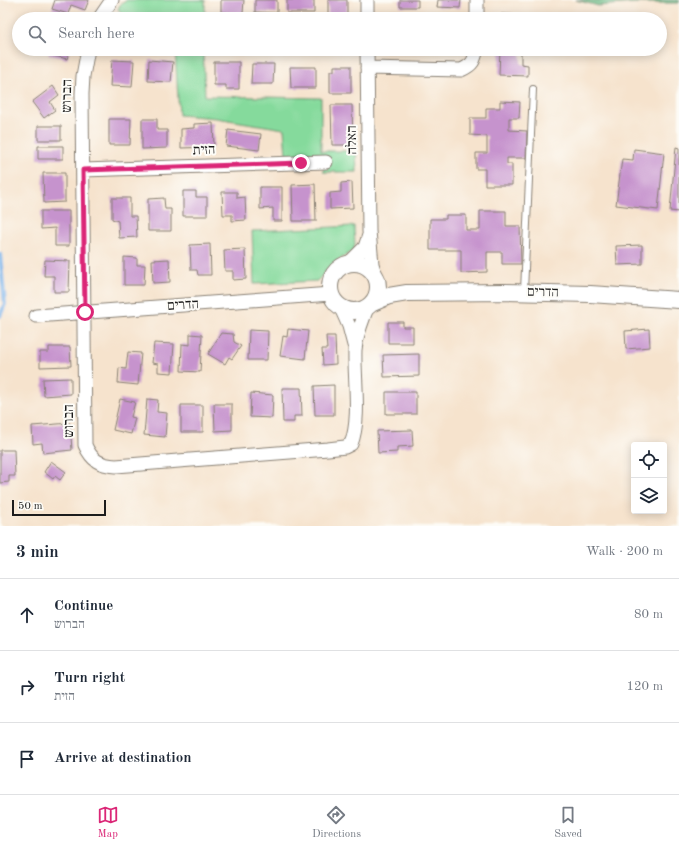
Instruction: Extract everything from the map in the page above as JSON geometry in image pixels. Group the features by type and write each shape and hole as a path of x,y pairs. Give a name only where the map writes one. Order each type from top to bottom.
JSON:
{"street":[{"path":"104,12 112,0"},
{"path":"367,0 367,12"},
{"path":"477,0 477,12"},
{"name":"הברוש","path":"87,56 83,76 82,94 85,445 88,452 96,461 105,465 124,466 328,450 345,447 351,444 356,428 355,350 358,330 370,305"},
{"name":"האלה","path":"367,56 369,231 372,264 376,276"},
{"path":"367,68 461,70 470,67 475,56"},
{"name":"הזית","path":"83,170 326,162"},
{"name":"האלה","path":"348,264 365,247 369,231"},
{"path":"355,263 370,268 376,276 378,291 370,305 360,311 354,312 341,308 333,299 330,287 335,273 340,268 348,264 355,263"},
{"name":"הדרים","path":"376,276 388,288 397,292 407,293 524,292 679,300"},
{"name":"הדרים","path":"370,305 389,296 407,293"},
{"name":"הדרים","path":"36,316 331,294"},
{"name":"הברוש","path":"341,308 349,326 355,350"}],"lane":[{"path":"524,292 533,89"}],"green space":[{"path":"127,0 205,0 205,12 120,12 118,9 120,5"},
{"path":"576,0 679,0 679,3 635,3 598,6"},
{"path":"175,56 203,56 205,96 321,98 321,151 356,151 357,172 324,172 322,156 286,155 284,129 216,118 179,115"},
{"path":"354,226 355,245 353,251 334,263 317,281 254,284 252,231"}],"building":[{"path":"55,0 89,0 85,10 71,5 69,12 62,12 52,9"},
{"path":"221,0 244,0 243,12 221,12"},
{"path":"255,0 277,0 277,12 255,12"},
{"path":"287,0 314,0 314,12 287,12"},
{"path":"328,0 347,0 347,12 328,12"},
{"path":"400,0 418,0 418,7 400,7"},
{"path":"438,0 461,0 460,8 437,7"},
{"path":"56,56 68,56 67,59"},
{"path":"500,56 521,56 521,64 528,65 528,76 499,75"},
{"path":"112,60 134,61 132,87 110,86"},
{"path":"149,60 173,62 171,82 148,81"},
{"path":"214,62 239,62 239,89 226,89 226,85 214,85"},
{"path":"252,64 274,64 273,84 251,84"},
{"path":"334,66 351,66 351,93 330,93 330,71 334,71"},
{"path":"290,67 316,67 316,88 291,88"},
{"path":"53,86 59,95 50,102 55,110 44,118 32,102"},
{"path":"500,101 520,102 519,118 509,118 509,130 527,131 526,158 507,158 507,164 512,164 512,185 485,185 485,169 476,169 476,153 487,153 487,136 470,135 470,118 486,118 486,108 500,108"},
{"path":"331,105 352,105 353,145 332,145"},
{"path":"109,119 131,119 130,145 109,145"},
{"path":"142,119 157,119 157,130 167,130 167,148 142,149"},
{"path":"213,123 214,147 181,148 181,129 194,128 194,124"},
{"path":"38,126 61,126 61,140 38,140"},
{"path":"228,130 261,134 259,150 226,146"},
{"path":"38,146 63,146 63,159 38,159"},
{"path":"676,147 679,148 679,212 670,211"},
{"path":"634,149 664,153 658,210 616,205 622,159 633,160"},
{"path":"43,173 65,173 65,202 44,203"},
{"path":"352,182 353,208 330,209 330,193 341,192 341,183"},
{"path":"315,184 316,221 293,221 292,185"},
{"path":"260,187 282,187 282,221 273,221 273,208 260,209"},
{"path":"183,191 196,191 196,197 207,197 207,216 183,216"},
{"path":"222,192 237,192 237,198 245,197 246,220 232,221 232,215 223,215"},
{"path":"112,198 130,198 130,216 136,216 137,237 119,238 118,221 112,219"},
{"path":"164,198 165,209 171,209 171,231 148,231 148,199"},
{"path":"41,211 69,211 69,246 55,246 55,228 41,229"},
{"path":"480,211 506,211 506,226 520,226 521,264 502,264 502,252 487,252 487,272 461,273 461,250 430,250 430,219 446,219 446,215 466,215 466,230 480,230"},
{"path":"210,244 211,275 198,275 197,270 191,270 190,245"},
{"path":"642,245 642,264 617,265 616,246"},
{"path":"245,249 246,279 233,280 233,271 225,271 224,250"},
{"path":"124,257 137,258 137,265 145,265 144,285 124,285"},
{"path":"169,259 170,282 153,283 152,260"},
{"path":"45,260 70,261 69,292 54,292 54,276 44,276"},
{"path":"388,322 403,322 403,327 413,327 413,343 388,343"},
{"path":"288,329 308,331 305,359 280,356 283,336 287,337"},
{"path":"649,329 650,347 626,349 625,331"},
{"path":"249,330 268,331 267,360 248,360"},
{"path":"221,333 233,334 234,342 241,346 232,359 229,357 225,364 208,354"},
{"path":"190,334 202,335 200,372 181,371 182,344 190,345"},
{"path":"326,336 335,336 336,364 323,365 322,349 327,349"},
{"path":"154,343 174,344 172,373 158,372 158,364 152,363"},
{"path":"49,347 70,347 71,366 40,367 40,352 49,352"},
{"path":"128,352 141,353 138,385 118,383 119,368 126,369"},
{"path":"419,354 419,376 384,377 383,355"},
{"path":"71,378 71,394 44,396 43,379"},
{"path":"334,385 334,415 315,415 314,386"},
{"path":"282,388 301,388 302,416 294,416 294,422 283,422"},
{"path":"386,392 416,392 416,414 386,414"},
{"path":"251,393 273,395 272,418 250,417"},
{"path":"120,399 135,402 131,417 135,418 131,434 113,430"},
{"path":"147,399 158,400 157,412 167,413 165,437 144,435"},
{"path":"214,404 232,404 232,430 215,431"},
{"path":"181,405 203,405 203,432 181,432"},
{"path":"70,423 72,450 43,453 42,443 33,444 32,426"},
{"path":"412,430 413,446 397,447 397,452 378,453 377,431"},
{"path":"0,450 14,450 15,476 9,476 9,482 0,483"},
{"path":"51,461 66,472 60,480 55,476 53,479 44,472"}],"waterway":[{"path":"0,254 5,304 0,316"}],"route":[{"path":"85,312 83,170 301,163"}]}
